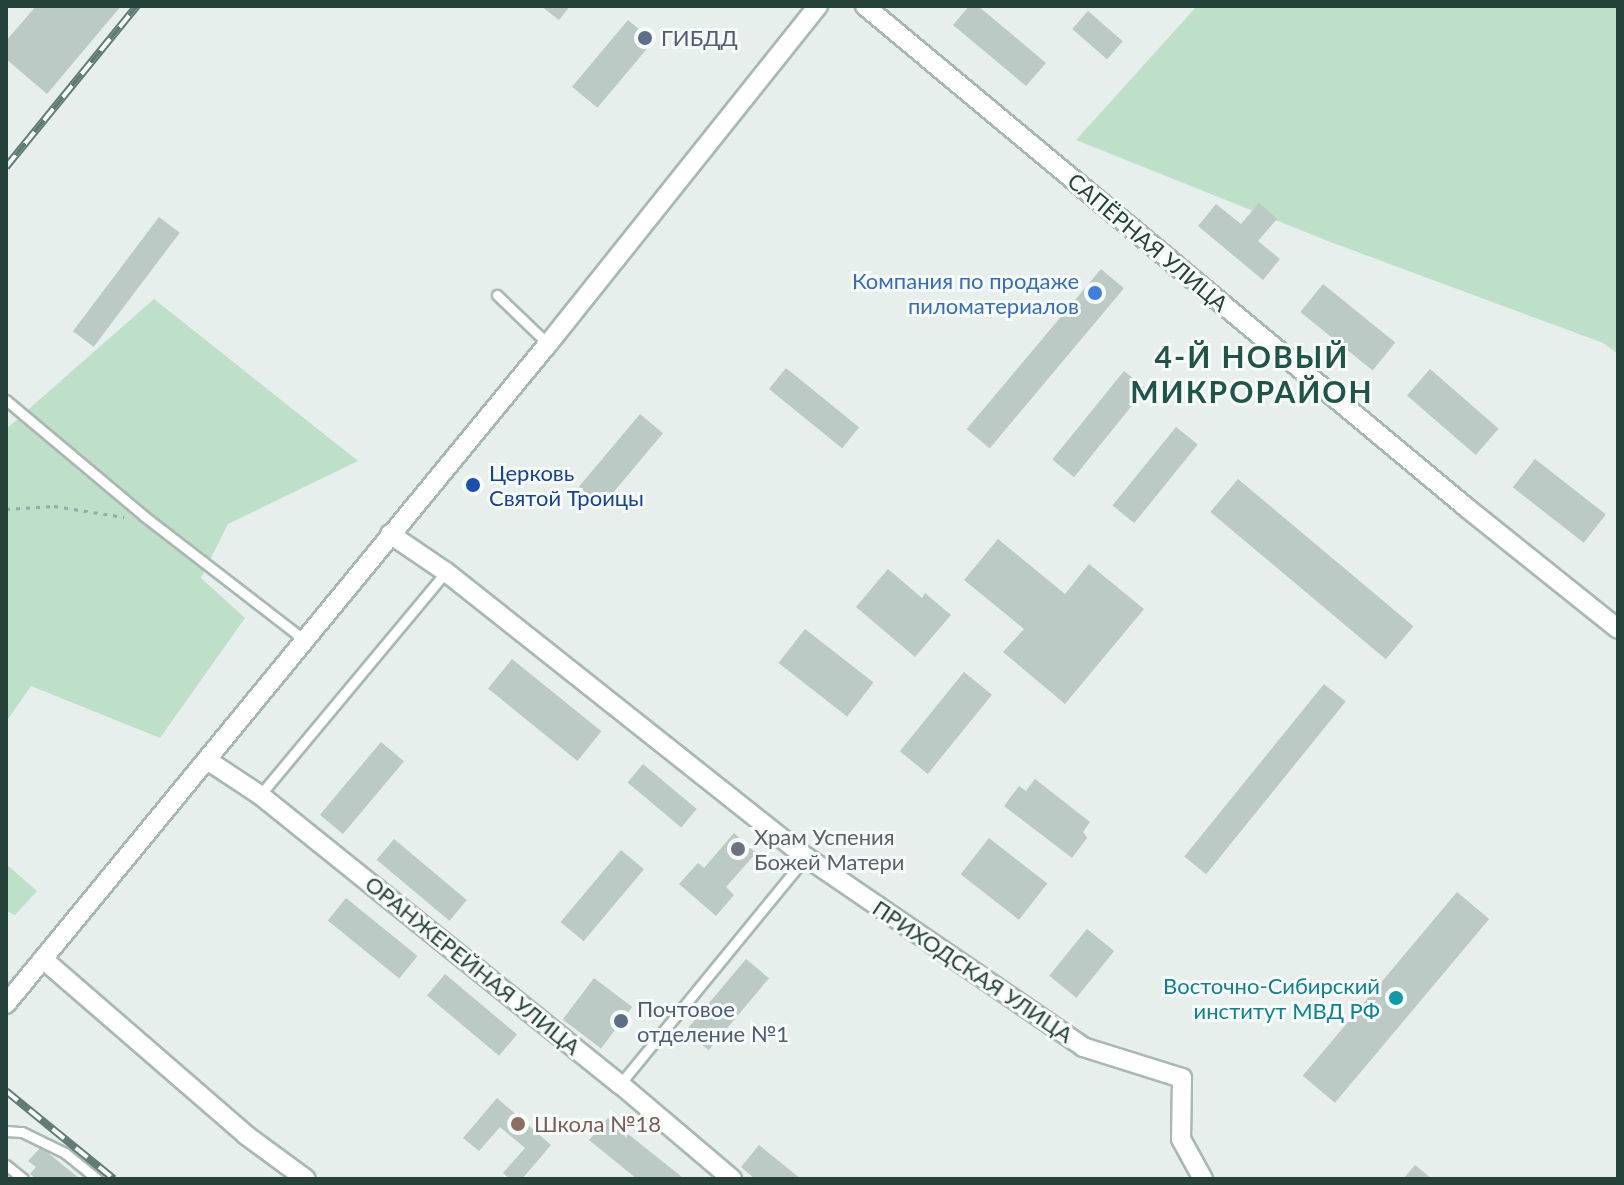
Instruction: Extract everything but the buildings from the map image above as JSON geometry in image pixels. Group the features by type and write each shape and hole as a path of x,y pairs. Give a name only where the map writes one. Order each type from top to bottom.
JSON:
{"street":[{"name":"САПЁРНАЯ УЛИЦА","path":"865,6 1467,508 1618,629"},
{"path":"6,1004 548,344 816,7"},
{"name":"ПРИХОДСКАЯ УЛИЦА","path":"390,534 446,572 806,857 1083,1047 1182,1078 1181,1139 1203,1179"},
{"name":"ОРАНЖЕРЕЙНАЯ УЛИЦА","path":"207,760 260,795 620,1084 732,1179"},
{"path":"43,959 246,1135 306,1179"}],"lane":[{"path":"497,295 548,344"},
{"path":"6,400 144,516 303,639"},
{"path":"260,795 446,572"},
{"path":"620,1084 806,857"},
{"path":"6,1131 22,1132 65,1153 97,1179"},
{"path":"6,1165 23,1179"}],"path":[{"path":"6,509 54,506 111,518 144,516"}],"green space":[{"path":"1197,6 1618,6 1618,354 1603,343 1333,243 1076,140"},
{"path":"154,299 358,461 228,524 201,578 245,618 160,738 31,686 6,722 6,429"},
{"path":"6,864 37,891 15,915 6,911"}],"railway":[{"path":"6,167 137,6"},
{"path":"6,1091 114,1179"}],"place":[{"name":"ГИБДД","path":"645,38"},
{"name":"Компания по продаже пиломатериалов","path":"1095,293"},
{"name":"Церковь Святой Троицы","path":"473,485"},
{"name":"Храм Успения Божей Матери","path":"738,849"},
{"name":"Восточно-Сибирский институт МВД РФ","path":"1396,998"},
{"name":"Почтовое отделение №1","path":"621,1021"},
{"name":"Школа №18","path":"518,1124"}],"district":[{"name":"4-Й НОВЫЙ МИКРОРАЙОН","path":"1252,373"}]}
